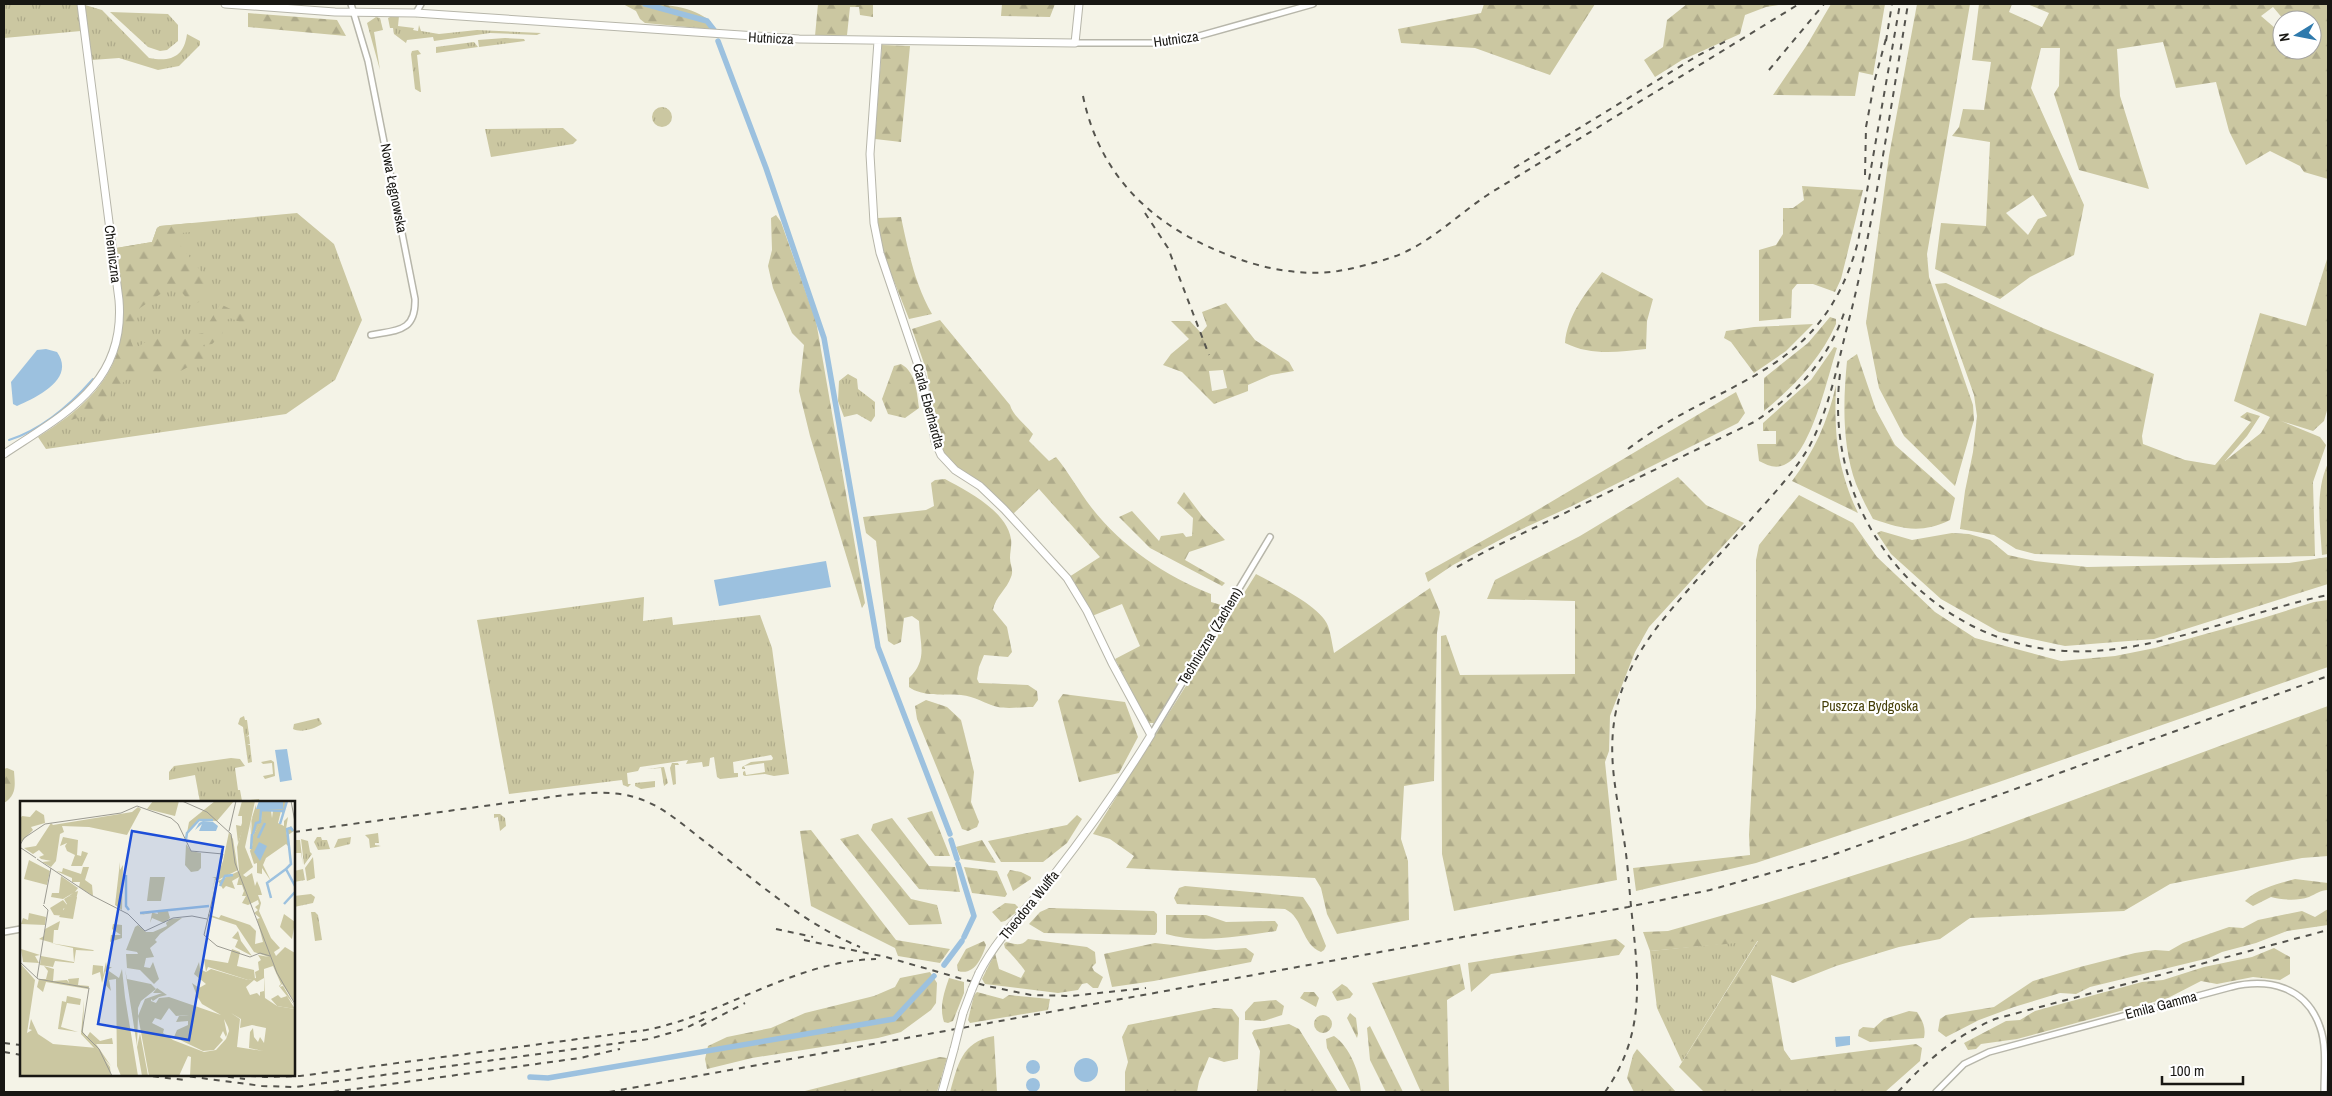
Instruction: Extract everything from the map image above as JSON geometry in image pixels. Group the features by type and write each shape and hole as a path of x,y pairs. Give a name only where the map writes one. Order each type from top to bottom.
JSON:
{"street":[{"name":"Chemiczna","path":"4,454 66,413 84,397 109,365 119,334 120,300 81,4"},
{"name":"Hutnicza","path":"225,4 354,12 416,13 725,35 878,41 1075,43 1155,43 1188,40 1314,4"},
{"name":"Nowa Łęgnowska","path":"351,4 368,60 414,299 413,318 406,326 371,335"},
{"path":"416,13 421,4"},
{"path":"1075,43 1079,4"},
{"name":"Carla Eberhardta","path":"878,41 870,154 874,223 880,253 923,380 935,442 941,455 955,470 980,486 1004,509 1067,578 1087,610 1112,663 1150,735"},
{"name":"Techniczna (Zachem)","path":"1150,735 1270,537"},
{"name":"Theodora Wulffa","path":"942,1092 963,1013 979,973 994,947 1052,877 1096,818 1150,735"},
{"path":"4,932 20,930"},
{"name":"Emila Gamma","path":"1936,1092 1964,1064 1988,1052 2231,987 2260,982 2288,990 2302,999 2314,1014 2323,1038 2324,1092"}],"green space":[{"path":"4,4 78,5 81,31 4,38"},
{"path":"623,4 658,4 681,8 702,15 711,22 709,29 645,23 640,19 636,11"},
{"path":"818,4 873,4 873,17 860,15 859,7 850,7 847,35 815,36"},
{"path":"1002,4 1055,4 1050,17 1001,16"},
{"path":"1484,4 1595,4 1550,75 1475,48 1401,43 1398,29 1481,13"},
{"path":"1687,4 1785,4 1766,7 1745,15 1740,34 1682,60 1655,77 1644,60 1663,47 1667,20"},
{"path":"1831,4 1885,4 1873,75 1859,72 1855,96 1773,95 1807,45"},
{"path":"1917,4 1970,4 1927,254 1929,277 1973,405 1974,420 1955,486 1904,436 1879,388 1866,323 1889,156"},
{"path":"1979,4 2012,4 2009,12 2042,27 2049,13 2027,4 2328,4 2328,179 2304,172 2300,166 2270,151 2246,165 2229,131 2216,82 2176,88 2163,42 2117,49 2120,96 2149,189 2079,170 2054,94 2059,86 2060,48 2041,48 2031,88 2084,205 2074,255 2030,277 2000,299 1935,269 1941,223 1986,226 1990,142 1952,136 1959,127 1963,109 1984,110 1991,62 1972,60","holes":["2033,195 2047,216 2038,219 2028,235 2006,213"]},
{"path":"85,5 102,10 149,58 164,59 175,56 183,48 187,34 200,41 200,45 179,66 158,70 119,58 92,60"},
{"path":"110,12 168,14 178,25 178,41 167,50 160,51 148,47"},
{"path":"248,13 337,20 346,36 248,27"},
{"path":"399,16 398,26 414,28 413,30 418,31 419,25 421,31 439,34 477,30 541,33 537,35 490,33 434,41 433,37 407,40 406,43 394,34 393,28 390,28 388,18"},
{"path":"376,17 380,18 383,30 374,32 380,70 367,23"},
{"path":"524,39 525,41 479,47 478,40"},
{"path":"474,42 478,47 436,53 436,47"},
{"path":"882,45 910,46 901,142 875,139"},
{"path":"418,50 421,54 417,55 421,92 415,89 411,54 412,51"},
{"path":"662,107 669,110 672,117 669,124 662,127 655,124 652,117 655,110"},
{"path":"563,128 577,140 573,144 491,157 485,129"},
{"path":"1802,186 1863,190 1841,279 1835,292 1813,284 1797,284 1792,290 1791,318 1759,321 1759,250 1776,245 1783,234 1783,208 1793,208 1804,200"},
{"path":"297,213 334,244 362,320 335,380 286,414 46,449 38,437 90,398 105,378 115,358 120,336 122,311 116,248 152,242 157,228 160,226"},
{"path":"776,215 781,222 816,321 865,603 862,608 810,436 799,391 804,345 792,333 773,288 768,266 772,250 771,218"},
{"path":"901,217 909,255 921,291 932,314 909,319 882,251 877,218"},
{"path":"191,223 191,232 171,234 204,275 207,296 193,306 175,284 140,308 131,341 134,349 151,339 169,336 184,337 203,333 220,304 258,322 252,327 230,318 224,322 222,335 212,344 203,345 207,357 173,375 132,376 111,391 108,419 100,424 98,412 71,420 69,417 90,397 105,378 115,360 122,320 122,298 116,248 152,242 157,228 160,226"},
{"path":"2328,256 2328,407 2324,421 2313,431 2281,421 2320,437 2326,445 2313,482 2315,556 2216,558 2035,554 2016,549 1994,535 1960,529 1977,416 1974,395 1935,284 1946,283 2043,328 2154,374 2142,436 2143,444 2185,460 2215,465 2251,422 2240,417 2247,412 2260,416 2247,436 2225,461 2261,433 2270,417 2234,401 2260,313 2306,326"},
{"path":"1602,272 1653,299 1647,321 1646,349 1605,352 1585,350 1565,343 1573,314"},
{"path":"1226,303 1255,340 1289,362 1294,371 1271,375 1248,385 1248,391 1214,404 1182,372 1163,365 1171,354 1189,339 1171,321 1190,321 1201,333 1207,326 1202,312","holes":["1223,370 1227,388 1212,391 1209,371"]},
{"path":"1830,317 1836,319 1836,324 1814,361 1786,392 1764,411 1764,378 1808,343"},
{"path":"940,320 1010,405 1016,416 1033,434 1029,441 1049,461 1056,457 1091,507 1116,535 1145,559 1161,569 1211,594 1211,602 1228,607 1154,723 1148,723 1115,659 1140,646 1122,604 1092,616 1069,577 1100,557 1039,489 1012,515 985,486 952,467 938,443 927,372 912,329"},
{"path":"1813,324 1786,351 1754,373 1731,342 1724,338 1726,331 1754,327"},
{"path":"1834,347 1837,348 1817,413 1802,446 1794,458 1784,465 1777,467 1759,461 1757,444 1776,444 1776,431 1763,431 1763,423 1811,380"},
{"path":"1857,354 1876,410 1895,445 1955,498 1950,520 1930,527 1911,528 1873,519 1856,484 1851,469 1846,439 1844,408 1847,361"},
{"path":"901,364 913,377 919,408 905,418 888,414 882,399 894,366"},
{"path":"848,374 857,379 858,389 875,402 875,416 871,422 857,414 844,417 838,401 839,381"},
{"path":"1836,385 1838,451 1845,481 1858,513 1792,481 1807,459 1819,436 1829,411"},
{"path":"1736,392 1745,413 1738,423 1572,506 1509,535 1453,565 1428,582 1425,573 1534,512"},
{"path":"2328,463 2328,554 2322,555 2320,496 2321,485"},
{"path":"1678,477 1706,505 1744,523 1649,627 1635,652 1610,716 1609,751 1605,762 1617,880 1454,911 1442,854 1441,636 1446,635 1460,675 1575,674 1575,601 1487,599 1495,580 1580,536"},
{"path":"945,479 985,503 994,511 1008,529 1011,539 1010,558 1012,574 996,601 993,610 1007,627 1012,652 1008,657 984,655 977,679 979,683 1028,685 1037,691 1038,700 1033,707 1002,708 966,696 927,694 914,690 909,687 909,678 919,665 921,658 919,621 912,616 904,618 901,642 894,645 888,641 876,541 866,533 863,517 926,510 934,506 931,483 935,480"},
{"path":"1184,492 1203,517 1225,540 1189,552 1185,560 1225,583 1222,586 1150,548 1119,517 1132,511 1159,541 1161,536 1183,533 1186,537 1192,536 1193,518 1177,503"},
{"name":"Puszcza Bydgoska","path":"1799,495 1853,523 1877,557 1935,612 1975,638 2061,661 2115,656 2155,648 2314,602 2328,600 2328,667 1996,783 1756,863 1636,891 1633,868 1750,855 1749,835 1756,708 1756,560 1759,545"},
{"path":"1881,531 1912,540 1952,533 1969,534 1990,540 2008,555 2035,561 2087,567 2289,563 2328,557 2328,584 2154,639 2065,646 1999,632 1941,599 1891,554 1877,533"},
{"path":"1256,574 1307,603 1324,618 1331,636 1334,653 1430,588 1440,612 1437,633 1434,781 1404,786 1401,839 1408,861 1409,920 1337,934 1327,914 1321,888 1315,878 1126,868 1134,856 1110,839 1093,834"},
{"path":"644,597 643,621 672,617 673,625 760,615 772,648 789,774 774,776 765,774 745,776 743,775 745,771 746,775 765,772 764,763 744,766 745,769 742,769 742,767 751,762 772,760 771,755 733,762 734,773 738,773 738,777 720,779 717,777 714,757 710,758 709,766 703,767 702,762 686,764 688,760 640,767 638,771 627,773 628,784 631,784 628,787 623,785 622,780 509,794 477,620"},
{"path":"1063,694 1125,702 1138,737 1119,773 1079,782 1058,701"},
{"path":"926,700 947,707 961,720 974,772 971,802 979,822 977,827 968,831 962,829 917,719 915,706"},
{"path":"2328,706 2328,856 2302,858 2170,884 2124,911 1970,918 1940,939 1899,947 1836,966 1793,983 1771,975 1784,1050 1791,1060 1916,1044 1922,1048 1920,1061 1885,1092 1704,1092 1679,1067 1758,941 1650,951 1643,932 1668,931 1766,903 1965,840"},
{"path":"244,716 245,720 247,720 249,735 246,737 249,736 250,744 247,745 250,745 252,762 248,763 243,727 238,724 240,718"},
{"path":"319,718 322,724 308,730 293,729 294,724"},
{"path":"231,758 240,759 245,766 235,768 238,790 240,790 242,801 200,801 195,775 169,780 169,772 174,766"},
{"path":"271,760 274,762 275,776 265,779 263,776 273,774 272,763 263,764 261,762"},
{"path":"672,763 678,763 679,765 675,765 676,784 673,785 670,768"},
{"path":"664,767 668,783 664,786 661,768 647,769"},
{"path":"7,768 14,771 15,785 11,797 4,803 4,769"},
{"path":"655,781 655,787 641,789 635,786 635,783"},
{"path":"259,799 260,801 242,801"},
{"path":"932,811 950,856 935,856 907,818"},
{"path":"494,814 500,814 505,818 506,826 500,831 498,817 494,818"},
{"path":"1077,815 1082,819 1067,843 1043,862 1001,862 988,841 1067,825"},
{"path":"892,818 929,866 955,867 960,892 919,889 871,830 873,824"},
{"path":"811,830 896,940 950,949 940,963 898,956 895,948 811,906 800,831"},
{"path":"378,833 379,843 375,843 375,845 381,846 370,848 369,839 365,835"},
{"path":"858,834 911,899 937,905 942,924 909,925 840,839"},
{"path":"317,837 327,840 330,849 318,850 314,842"},
{"path":"351,837 350,844 334,848 338,839"},
{"path":"301,839 308,841 312,854 304,865"},
{"path":"295,840 300,840 303,865 301,853 295,853"},
{"path":"982,840 996,863 961,859 956,847"},
{"path":"313,857 315,878 307,881 305,868"},
{"path":"964,867 997,871 1007,894 1005,897 972,893"},
{"path":"303,869 305,880 295,882 295,871"},
{"path":"1010,870 1021,872 1031,877 1031,879 1013,891 1007,875"},
{"path":"2295,879 2328,883 2328,890 2300,899 2271,897 2253,906 2245,901 2262,890"},
{"path":"1185,886 1303,897 1311,909 1326,946 1321,952 1314,948 1296,918 1285,909 1177,904 1174,898 1179,888"},
{"path":"311,894 315,897 313,903 295,907 295,896"},
{"path":"1005,903 1015,904 1018,907 1018,911 1001,922 992,912"},
{"path":"1049,908 1154,911 1157,914 1157,932 1155,935 1044,933 1029,924 1040,912"},
{"path":"2328,909 2328,925 2287,931 2209,958 2090,987 2076,994 2060,993 1979,1020 1946,1037 1938,1031 1940,1019 1946,1015 1994,1007 2033,981 2135,953 2155,950 2169,951 2183,943 2229,927 2243,928 2258,920 2302,911 2315,917"},
{"path":"311,912 315,912 318,915 322,940 315,941"},
{"path":"1166,915 1206,915 1226,922 1275,921 1278,925 1276,931 1221,938 1179,937 1166,934"},
{"path":"1028,939 1087,947 1095,952 1096,963 1092,967 1094,971 1103,977 1098,988 1093,988 1087,983 1082,984 1078,990 1058,993 985,984 982,979 995,953 999,969 1021,978 1025,971 1005,948 1004,944 1006,942 1020,944"},
{"path":"1616,939 1625,946 1619,955 1491,974 1471,992 1468,963"},
{"path":"1758,940 1682,1062 1657,1008 1650,951"},
{"path":"984,941 986,945 976,965 969,971 958,971 957,965 966,949"},
{"path":"1155,943 1216,950 1246,948 1254,954 1251,962 1154,981 1112,987 1104,954"},
{"path":"2274,948 2290,957 2290,974 2280,980 2253,977 2217,984 2201,981 2168,998 2017,1039 1981,1044 1976,1049 1968,1050 1964,1043 2006,1021 2020,1020 2035,1011 2142,982 2163,980 2204,967 2252,957"},
{"path":"1460,964 1465,989 1447,1000 1449,1092 1421,1092 1372,983"},
{"path":"930,972 937,983 936,1003 931,1010 901,1032 878,1038 752,1058 707,1069 705,1059 708,1046 727,1037 771,1028 805,1013 874,996 895,987 900,978"},
{"path":"949,978 964,982 964,993 953,1021 948,1023 944,1022 942,1005"},
{"path":"1342,984 1353,994 1350,998 1337,1001 1332,992"},
{"path":"977,992 1003,999 1009,995 1050,999 1048,1010 970,1023 968,1020 974,995"},
{"path":"1304,992 1314,992 1319,998 1316,1007 1300,998"},
{"path":"1276,1000 1284,1006 1282,1015 1264,1021 1245,1020 1245,1012 1254,1002"},
{"path":"1214,1008 1232,1009 1239,1018 1238,1059 1224,1062 1209,1057 1199,1081 1197,1092 1125,1092 1125,1072 1128,1062 1122,1037 1128,1025"},
{"path":"1909,1011 1917,1012 1921,1018 1925,1034 1924,1038 1870,1042 1858,1036 1859,1030 1863,1027 1874,1028 1884,1019"},
{"path":"1350,1013 1356,1018 1357,1038 1347,1018"},
{"path":"1323,1015 1329,1018 1332,1024 1329,1030 1323,1033 1317,1030 1314,1024 1317,1018"},
{"path":"1289,1024 1299,1029 1338,1092 1257,1092 1260,1051 1252,1033 1254,1030"},
{"path":"1370,1026 1403,1092 1386,1092 1370,1060 1367,1028"},
{"path":"994,1036 997,1092 950,1092 959,1064 968,1049 974,1043"},
{"path":"1334,1036 1345,1047 1353,1061 1359,1077 1361,1092 1351,1092 1327,1048 1326,1039"},
{"path":"1637,1049 1676,1092 1634,1092 1627,1078 1633,1055"},
{"path":"940,1057 947,1058 937,1092 801,1092"}],"water":[{"path":"46,349 57,352 62,362 62,371 58,379 52,386 34,398 17,406 13,404 11,382 37,350"},
{"path":"826,561 831,587 719,606 714,580"},
{"path":"287,749 292,780 280,782 275,750"},
{"path":"1850,1036 1850,1045 1836,1047 1835,1037"},
{"path":"1081,1058 1091,1058 1098,1065 1098,1075 1091,1082 1081,1082 1074,1075 1074,1065"},
{"path":"1030,1060 1036,1060 1040,1067 1036,1074 1030,1074 1026,1070 1026,1064"},
{"path":"1033,1078 1038,1080 1040,1085 1038,1090 1033,1092 1028,1090 1026,1085 1028,1080"}],"waterway":[{"path":"645,4 707,21 714,30"},
{"path":"718,41 766,168 824,338 878,647 950,834"},
{"path":"9,440 21,436 44,423 75,398 93,379"},
{"path":"951,840 957,859"},
{"path":"958,864 974,916 964,937"},
{"path":"944,965 962,941"},
{"path":"530,1077 548,1078 894,1019 934,976"}],"railway":[{"path":"1083,96 1092,127 1104,154 1119,178 1159,218 1183,234 1251,263 1288,271 1313,273 1338,271 1393,257 1407,251 1432,236 1492,192 1799,4"},
{"path":"1769,70 1824,4"},
{"path":"1886,41 1892,4"},
{"path":"1628,449 1664,425 1765,369 1794,348 1820,322 1841,287 1858,242 1900,4"},
{"path":"1605,1092 1618,1071 1627,1050 1633,1029 1637,986 1625,844 1615,788 1612,758 1613,727 1621,692 1646,642 1682,597 1787,478 1804,455 1817,431 1834,381 1860,274 1908,4"},
{"path":"1865,175 1866,127 1875,79 1887,35"},
{"path":"1514,168 1697,56 1730,39"},
{"path":"1145,213 1168,248 1209,355"},
{"path":"1457,567 1488,550 1754,422 1797,388 1809,374 1830,344 1845,310"},
{"path":"1840,374 1839,429 1850,482 1871,530 1902,572 1941,607 1987,633 2038,648 2094,651 2124,648 2183,635 2328,595"},
{"path":"609,1092 1628,907 1710,890 1824,858 2328,676"},
{"path":"295,832 565,795 601,793 628,795 646,801 664,811 798,913 818,926 860,947"},
{"path":"776,929 813,937"},
{"path":"1898,1092 1942,1050 1967,1033 1995,1019 2328,930"},
{"path":"804,940 886,957 987,986 1031,995 1071,996 1146,988"},
{"path":"252,1076 300,1076 646,1030 675,1023 703,1013 788,978 816,969 846,962 876,959"},
{"path":"701,1026 745,1003"},
{"path":"186,1076 262,1086 295,1087 649,1039 684,1029 706,1018"},
{"path":"4,1043 20,1045"},
{"path":"333,1092 580,1058 620,1049"},
{"path":"4,1052 20,1055"},
{"path":"150,1076 185,1080"},
{"path":"223,1076 245,1079"}]}
